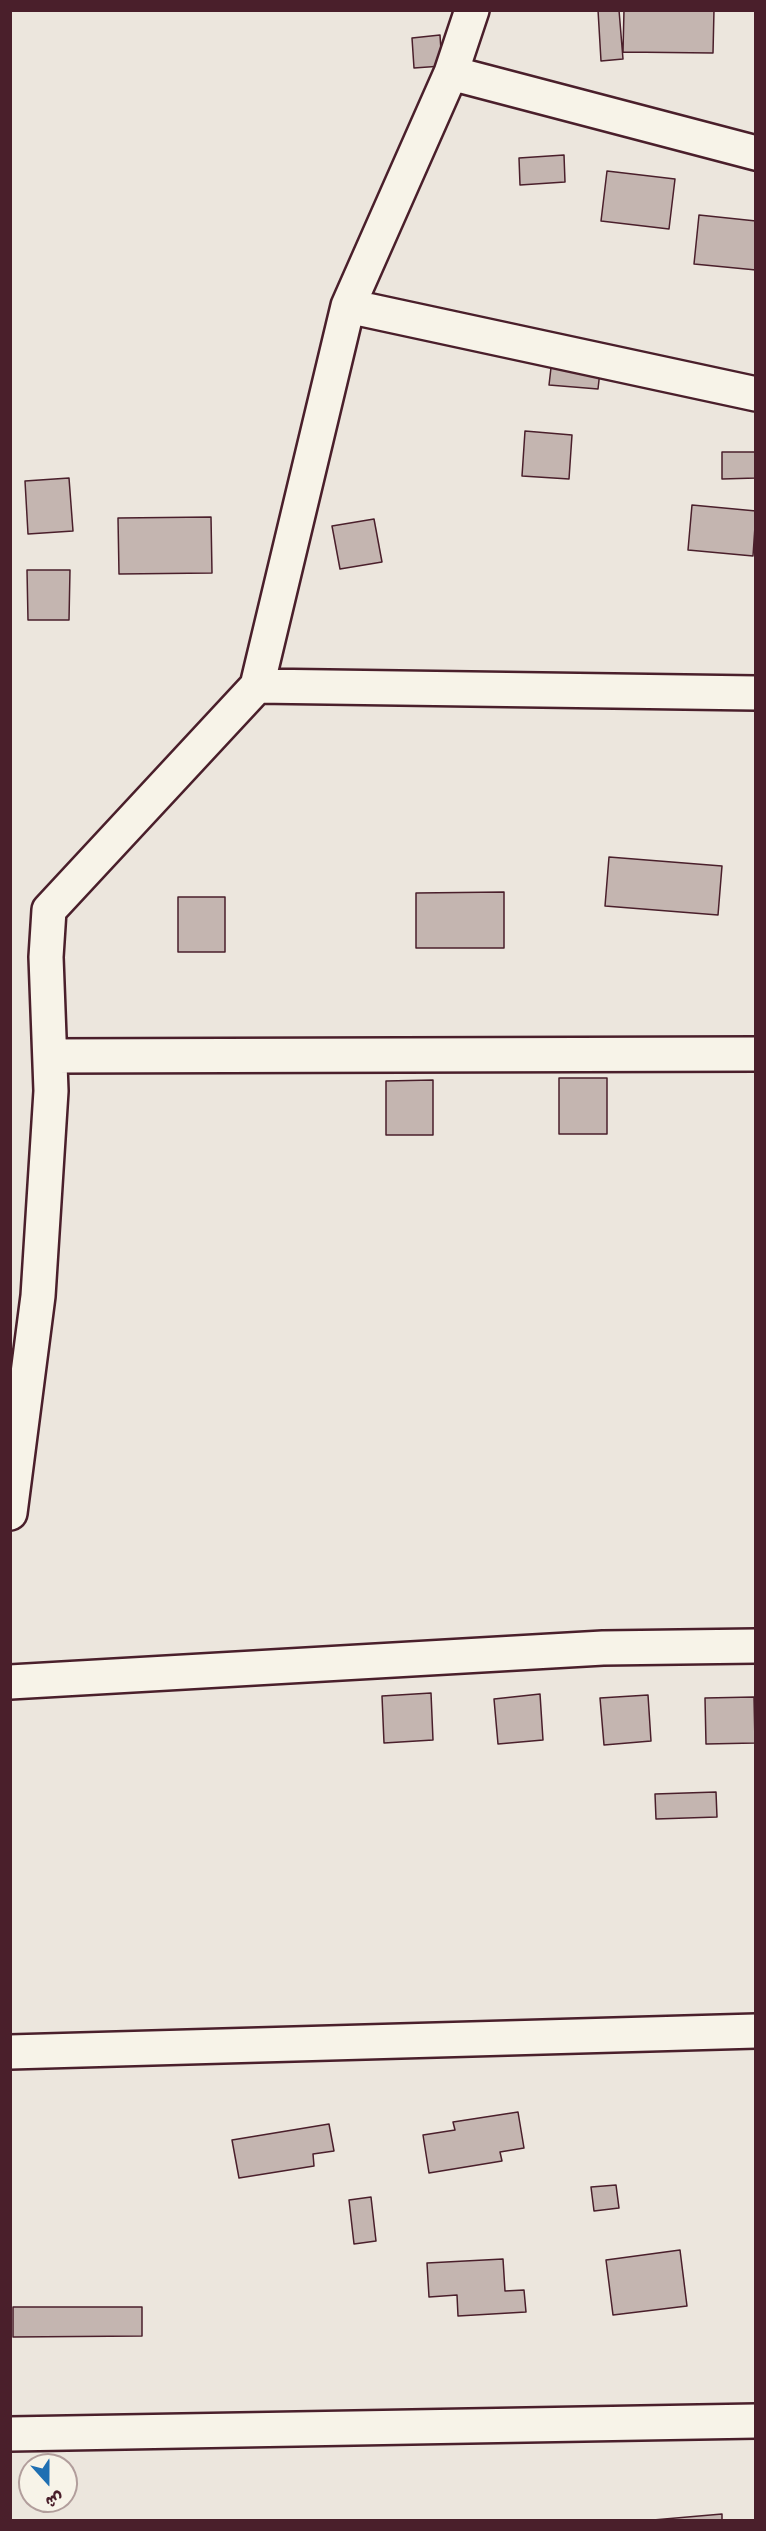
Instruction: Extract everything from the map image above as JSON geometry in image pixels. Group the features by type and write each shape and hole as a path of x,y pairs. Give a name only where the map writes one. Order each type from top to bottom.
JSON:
{"street":[{"path":"10,1513 38,1296 51,1091 46,957 50,910 257,686 348,306 451,73 472,10"},
{"path":"451,73 756,153"},
{"path":"348,306 756,394"},
{"path":"257,686 756,693"},
{"path":"50,1056 756,1054"},
{"path":"10,1682 603,1648 756,1646"},
{"path":"10,2052 756,2031"},
{"path":"10,2434 756,2421"}],"building":[{"path":"598,10 619,10 623,59 601,61"},
{"path":"624,10 714,10 713,53 623,52"},
{"path":"440,35 442,66 414,68 412,38"},
{"path":"564,155 565,182 520,185 519,158"},
{"path":"607,171 675,179 669,229 601,221"},
{"path":"699,215 756,221 756,270 694,264"},
{"path":"552,359 601,363 598,389 549,385"},
{"path":"525,431 572,435 569,479 522,476"},
{"path":"722,452 756,452 756,478 722,479"},
{"path":"69,478 73,531 28,534 25,481"},
{"path":"692,505 756,511 753,556 688,550"},
{"path":"211,517 212,573 119,574 118,518"},
{"path":"374,519 382,562 340,569 332,526"},
{"path":"27,570 70,570 69,620 28,620"},
{"path":"609,857 722,866 718,915 605,906"},
{"path":"504,892 504,948 416,948 416,893"},
{"path":"178,897 225,897 225,952 178,952"},
{"path":"559,1078 607,1078 607,1134 559,1134"},
{"path":"433,1080 433,1135 386,1135 386,1081"},
{"path":"431,1693 433,1740 384,1743 382,1696"},
{"path":"540,1694 543,1740 498,1744 494,1699"},
{"path":"648,1695 651,1741 604,1745 600,1698"},
{"path":"754,1697 755,1743 706,1744 705,1698"},
{"path":"716,1792 717,1817 656,1819 655,1794"},
{"path":"518,2112 524,2148 500,2152 502,2161 429,2173 423,2135 455,2130 453,2122"},
{"path":"329,2124 334,2151 313,2154 314,2166 239,2178 232,2140"},
{"path":"616,2185 619,2208 594,2211 591,2187"},
{"path":"371,2197 376,2241 354,2244 349,2200"},
{"path":"680,2250 687,2306 613,2315 606,2260"},
{"path":"503,2259 505,2291 524,2290 526,2312 458,2316 457,2295 429,2297 427,2263"},
{"path":"13,2307 142,2307 142,2336 13,2337"},
{"path":"722,2514 722,2520 653,2520"}]}
